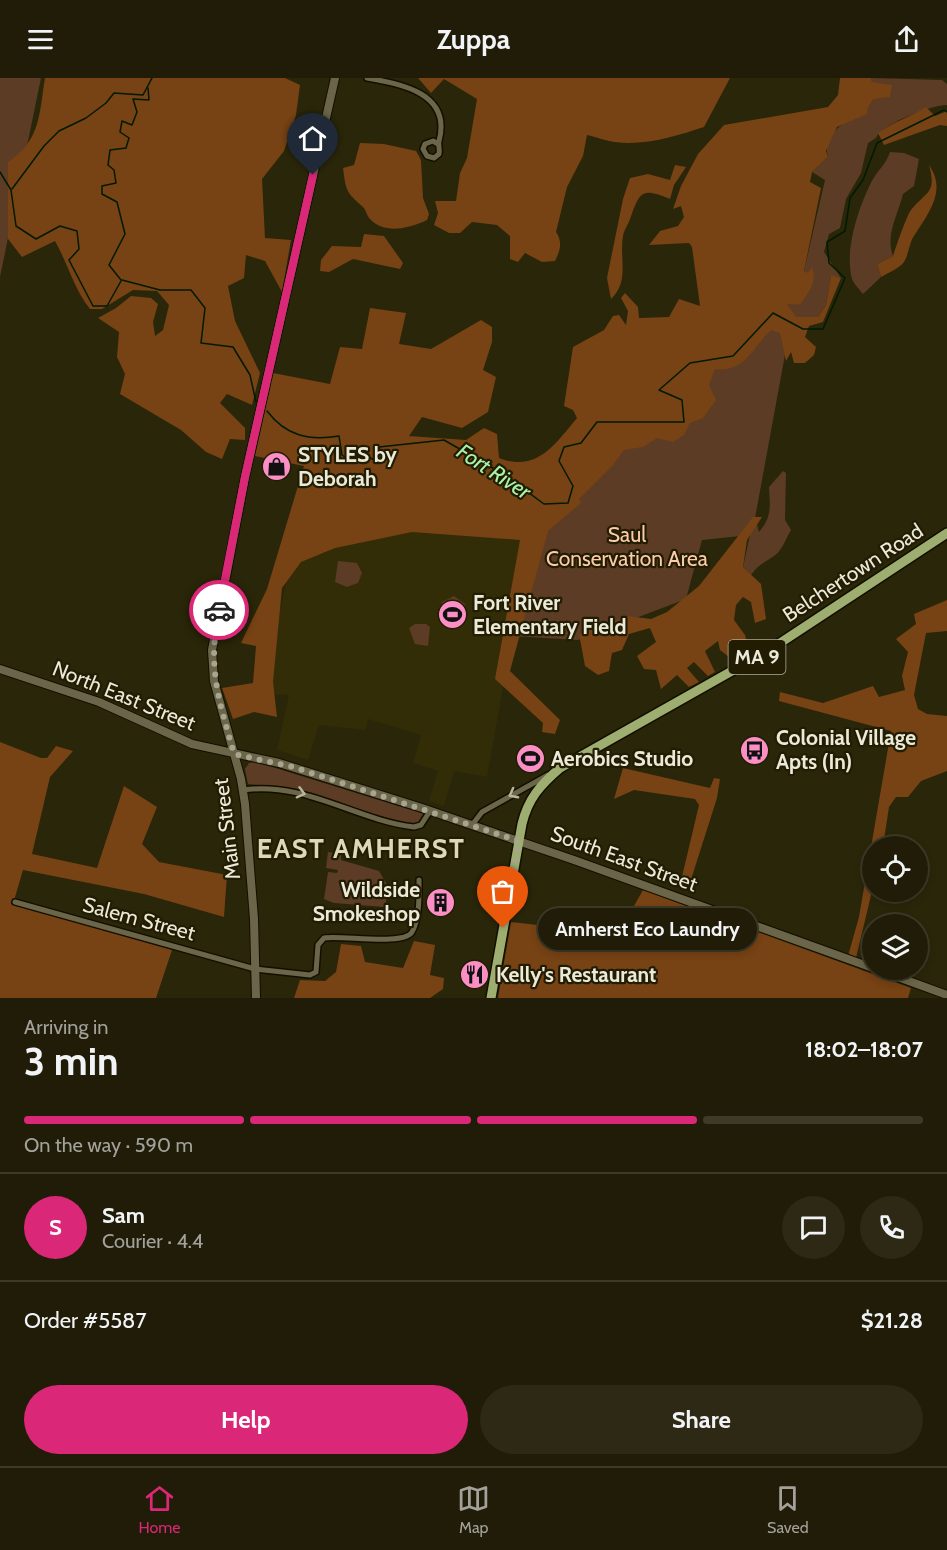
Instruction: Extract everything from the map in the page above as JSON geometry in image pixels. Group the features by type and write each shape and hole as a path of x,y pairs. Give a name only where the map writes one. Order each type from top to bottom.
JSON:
{"highway":[{"name":"Belchertown Road","path":"519,841 531,798 541,784 560,768 765,652 947,533"},
{"name":"MA 9","path":"491,998 519,841"}],"main road":[{"name":"Main Street","path":"256,998 250,846 243,790 214,681 212,650 252,447 335,78"},
{"name":"North East Street","path":"0,669 99,702 192,744 234,754"},
{"name":"South East Street","path":"234,754 286,765 472,825 862,964"},
{"name":"South East Street","path":"906,980 947,995"}],"street":[{"path":"367,78 410,87 422,93 439,118 442,132 438,144"},
{"name":"Belchertown Road","path":"472,825 476,817 491,806 560,768"},
{"path":"243,790 267,787 294,791 414,827 421,825 430,811"},
{"name":"Salem Street","path":"15,902 255,969 313,974 317,968 318,945 324,938 396,939 409,936 414,928 419,880"}],"shaded area":[{"path":"45,78 285,78 300,85 296,115 284,151 262,179 265,238 291,240 282,292 265,261 246,255 244,278 228,286 235,321 260,373 252,405 227,394 220,403 245,428 245,440 230,439 222,459 206,452 181,430 120,394 125,374 117,357 119,332 98,318 131,296 151,298 158,304 153,322 155,336 163,330 169,305 157,291 133,290 102,309 90,309 55,241 22,257 8,239 8,162 19,154 33,135 37,125"},
{"path":"418,78 730,78 704,127 672,137 638,143 612,141 587,135 583,156 567,187 556,232 560,239 560,246 555,261 542,262 525,253 518,262 510,259 510,236 497,225 472,222 460,233 449,233 434,225 438,213 435,201 456,201 460,173 467,158 477,99 444,79 431,93"},
{"path":"840,78 871,78 872,82 892,85 890,97 874,99 868,107 867,114 837,127 826,151 828,157 812,172 810,182 821,188 804,271 808,273 812,267 814,278 809,292 800,305 787,304 796,317 818,317 826,305 831,275 841,278 823,322 809,326 805,337 816,347 814,355 805,363 794,363 791,352 786,361 780,333 771,330 741,363 734,367 715,369 709,385 716,400 703,418 690,423 684,435 673,442 657,438 643,447 624,450 613,465 579,499 581,503 548,531 510,671 560,720 555,734 542,732 543,723 495,679 520,540 412,532 335,548 301,562 282,588 273,682 277,717 254,712 233,719 222,688 253,683 256,646 241,643 267,589 304,466 255,456 273,373 330,384 340,347 362,349 370,308 406,313 399,344 431,349 481,320 492,327 492,342 483,370 496,377 488,412 462,428 422,417 409,436 466,440 484,428 497,434 499,458 512,462 535,459 553,446 577,418 573,410 564,406 573,347 604,330 613,316 619,315 626,325 628,311 621,298 625,293 638,307 639,318 669,317 679,299 700,306 692,247 689,243 649,245 660,231 678,226 684,217 681,206 673,209 681,186 698,154 724,125 828,107 838,95"},
{"path":"926,107 935,116 947,111 947,126 940,125 884,145 878,133"},
{"path":"360,143 384,144 416,151 421,160 423,198 429,214 427,220 405,227 390,228 376,224 370,219 364,208 348,190 343,168 354,165"},
{"path":"675,165 686,167 674,185 670,199 647,193 643,194 636,203 623,236 623,269 620,285 611,299 607,278 623,199 630,178 648,174 670,180"},
{"path":"929,165 936,184 934,201 912,239 904,262 881,277 877,264 893,256 911,210 931,187"},
{"path":"364,234 384,236 403,263 400,269 353,259 329,272 320,271 321,260 332,246 361,247"},
{"path":"311,466 530,493 504,682 487,777 454,771 444,806 429,801 438,771 413,763 421,735 368,719 366,730 319,725 308,760 277,750 289,695 262,694"},
{"path":"753,517 762,517 747,540 743,567 761,584 766,619 755,623 751,602 743,597 736,605 734,620 745,635 749,652 734,661 720,650 718,641 705,651 715,672 708,676 694,662 687,668 699,682 689,687 677,675 661,689 656,670 644,669 637,656 656,642 650,628 629,634 622,650 612,653 609,671 598,675 585,666 579,634 628,616 651,619 667,612 699,586"},
{"path":"947,600 947,631 926,633 914,695 918,709 927,714 947,716 947,771 921,781 908,797 896,797 889,807 885,836 873,836 891,731 779,701 780,692 823,703 873,686 879,697 905,690 902,676 908,652 896,639 916,624 914,614"},
{"path":"0,742 41,758 47,758 56,746 73,751 50,777 32,854 97,868 124,786 157,807 142,844 159,862 227,875 224,917 144,894 23,870 13,904 172,950 156,998 0,998"},
{"path":"623,768 710,788 714,778 720,779 717,798 688,889 680,885 699,805 695,799 634,790 614,799"},
{"path":"643,890 862,970 862,980 889,980 911,988 908,998 498,998 511,922 618,934"},
{"path":"862,900 862,902 869,902 867,914 862,914 862,933 856,958 848,956"},
{"path":"414,941 435,945 430,975 444,978 443,989 430,998 294,998 300,980 325,981 336,972 341,944 361,946 365,962 403,968"}],"green space":[{"path":"0,78 41,78 0,277"},
{"path":"871,78 942,80 947,84 947,105 908,116 887,127 868,143 861,173 846,199 840,228 829,234 824,252 841,278 831,276 826,305 818,317 795,317 786,303 800,305 812,268 808,274 804,271 825,180 812,172 828,157 827,147 835,130 874,99"},
{"path":"890,152 904,153 919,159 914,186 903,194 893,225 890,240 893,256 877,264 881,277 863,294 852,279 851,241 858,214 868,190"},
{"name":"Saul Conservation Area","path":"769,318 791,322 753,529 757,524 759,532 766,521 770,506 769,487 783,471 786,473 785,520 791,530 779,551 751,575 743,567 750,535 702,540 686,599 578,640 512,636 531,547 616,456"},
{"path":"338,561 357,563 362,573 358,583 347,587 335,582"},
{"name":"Fort River Elementary Field","path":"454,596 465,604 462,621 457,625 440,621 442,602"},
{"path":"415,624 426,624 430,627 428,646 415,644 409,628"},
{"path":"256,762 424,814 419,822 407,824 291,788 248,784 245,769 249,763"},
{"path":"328,852 341,854 341,860 379,871 390,890 384,907 334,903 324,899 328,872 337,873 338,870 326,868"}],"waterway":[{"path":"12,189 44,146 59,131 86,118 106,103 114,93 143,95 152,78"},
{"path":"121,280 109,265 125,234 117,202 102,194 102,186 116,183 114,170 108,165 110,150 126,148 129,138 120,132 122,121 132,125 137,112 133,99 149,100 148,88"},
{"name":"Fort River","path":"267,411 282,426 299,435 318,438 339,436 342,455 348,459 360,454 375,460 379,447 444,440 505,475 544,504 568,503 573,486 559,461 564,447 581,443 597,422 684,422 682,400 659,390 690,363 733,356 773,313 803,329 823,329 845,278 829,263 827,242 845,231 850,198 863,180 877,143 944,110 947,112"},
{"path":"0,172 11,190 16,226 36,239 60,226 77,231 79,249 69,260 93,306 107,306 121,281"},
{"name":"Fort River","path":"122,280 160,290 191,290 205,308 201,343 233,347 250,375 256,402"}],"way so far":[{"path":"219,610 212,650 212,666 234,754 293,767 519,841 503,928"}],"place":[{"name":"STYLES by Deborah","path":"277,467"},
{"name":"Fort River Elementary Field","path":"452,615"},
{"name":"Colonial Village Apts (In)","path":"755,750"},
{"name":"Aerobics Studio","path":"530,759"},
{"name":"Wildside Smokeshop","path":"441,902"},
{"name":"Amherst Eco Laundry","path":"503,928"},
{"name":"Kelly's Restaurant","path":"475,975"}],"district":[{"name":"EAST AMHERST","path":"361,849"}],"route":[{"path":"219,610 245,477 313,175"}]}
